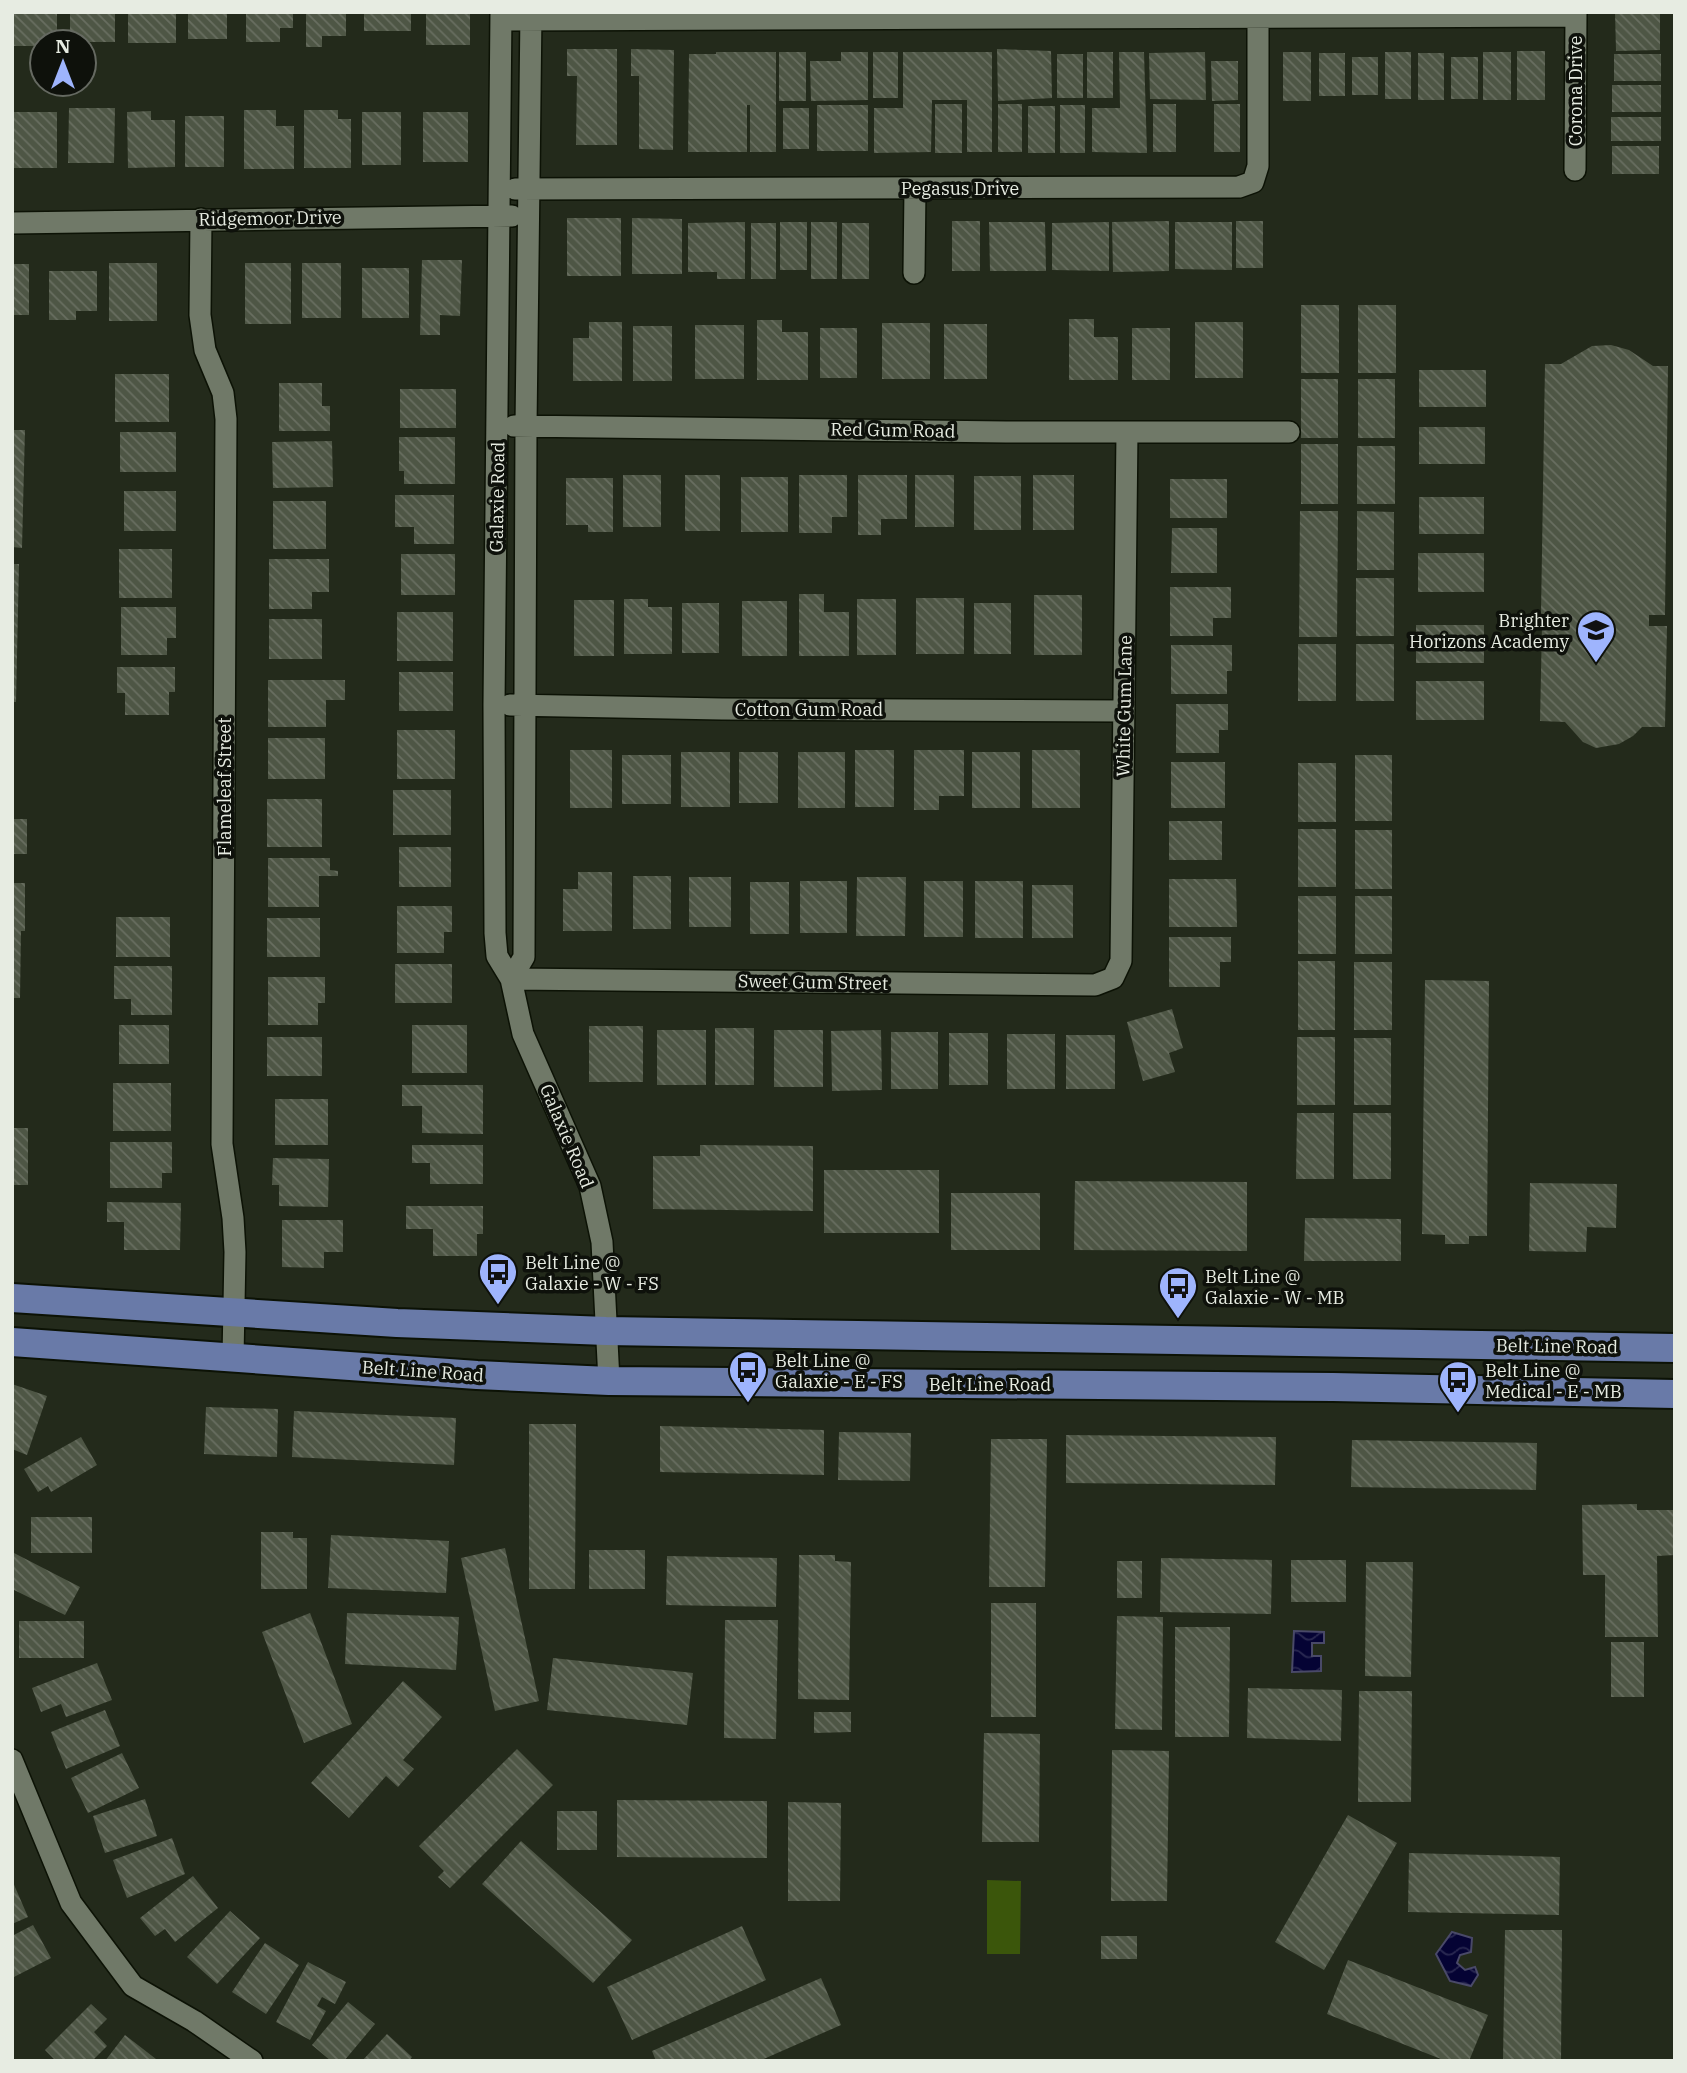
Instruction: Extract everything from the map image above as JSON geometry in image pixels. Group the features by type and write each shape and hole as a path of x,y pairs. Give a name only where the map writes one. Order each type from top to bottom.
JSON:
{"main road":[{"name":"Belt Line Road","path":"12,1298 397,1323 606,1331 1675,1348"},
{"path":"1304,1341 1304,1387"},
{"name":"Belt Line Road","path":"12,1342 478,1375 609,1381 1304,1387 1675,1394"}],"street":[{"path":"501,16 1258,17 1576,14"},
{"name":"Corona Drive","path":"1575,170 1576,14"},
{"name":"Galaxie Road","path":"501,16 494,705 495,933 497,956 511,979 523,1034 590,1186 602,1242 609,1381"},
{"name":"Galaxie Road","path":"511,979 524,957 531,16"},
{"name":"Pegasus Drive","path":"500,189 1239,187 1253,182 1258,166 1258,17"},
{"path":"914,273 915,188"},
{"name":"Ridgemoor Drive","path":"12,223 528,215"},
{"name":"Flameleaf Street","path":"201,219 202,327 205,350 223,393 226,419 222,1144 233,1218 233,1358"},
{"name":"Red Gum Road","path":"498,426 1289,432"},
{"name":"White Gum Lane","path":"1113,978 1121,961 1127,432"},
{"name":"Cotton Gum Road","path":"494,705 1124,710"},
{"name":"Sweet Gum Street","path":"511,979 1095,985 1113,978"},
{"path":"12,1760 71,1903 132,1986 194,2021 253,2061"}],"green space":[{"path":"987,1880 1021,1881 1020,1954 987,1954"}],"water":[{"path":"1294,1631 1324,1632 1324,1643 1312,1643 1312,1656 1321,1656 1321,1671 1292,1672"},
{"path":"1452,1932 1472,1938 1471,1952 1460,1955 1457,1963 1465,1970 1475,1967 1478,1975 1471,1986 1450,1981 1436,1954"}],"building":[{"path":"12,12 57,12 57,28 28,28 28,46 12,46"},
{"path":"70,12 115,12 115,42 98,42 98,28 70,28"},
{"path":"128,12 176,12 176,43 128,43"},
{"path":"188,12 227,12 227,39 188,39"},
{"path":"246,12 293,12 293,28 280,28 280,42 246,42"},
{"path":"306,12 346,12 346,36 322,36 322,47 306,47"},
{"path":"364,12 411,12 411,31 364,31"},
{"path":"426,12 470,12 470,45 426,45"},
{"path":"1615,12 1660,12 1660,50 1616,51"},
{"path":"567,49 617,49 617,145 576,145 577,76 567,76"},
{"path":"631,49 674,50 673,150 639,149 639,76 631,76"},
{"path":"997,49 1051,51 1052,98 998,101"},
{"path":"1517,51 1545,51 1545,100 1517,100"},
{"path":"776,52 776,152 750,152 750,105 747,105 747,152 688,152 689,54"},
{"path":"779,52 806,52 806,101 779,101"},
{"path":"841,52 868,52 868,100 811,101 810,61 841,61"},
{"path":"873,52 898,52 898,98 873,98"},
{"path":"903,52 992,52 992,152 967,152 967,100 932,100 931,152 874,153 874,108 903,108"},
{"path":"1087,52 1113,52 1113,98 1087,98"},
{"path":"1119,52 1144,52 1147,153 1092,152 1092,108 1120,108"},
{"path":"1205,52 1206,100 1150,99 1149,53"},
{"path":"1283,52 1311,52 1311,101 1283,101"},
{"path":"1385,52 1411,52 1411,99 1385,99"},
{"path":"1483,52 1511,52 1511,100 1483,100"},
{"path":"1319,53 1345,53 1345,96 1319,96"},
{"path":"1418,53 1444,53 1444,100 1418,100"},
{"path":"1057,54 1083,54 1083,98 1057,98"},
{"path":"1614,54 1661,54 1661,81 1614,81"},
{"path":"1352,57 1378,57 1378,95 1352,95"},
{"path":"1451,57 1478,57 1478,99 1451,99"},
{"path":"1211,61 1238,61 1238,100 1212,101"},
{"path":"1612,85 1661,85 1661,112 1612,112"},
{"path":"935,104 962,104 962,153 935,153"},
{"path":"998,104 1022,104 1022,152 998,152"},
{"path":"1153,104 1176,104 1176,152 1153,152"},
{"path":"1214,104 1240,104 1240,152 1214,152"},
{"path":"817,105 868,105 868,151 817,151"},
{"path":"1060,105 1085,105 1085,153 1060,153"},
{"path":"1028,106 1055,106 1055,153 1028,153"},
{"path":"69,108 115,108 114,163 68,163"},
{"path":"783,108 809,108 809,149 783,149"},
{"path":"244,110 276,110 276,126 294,126 294,169 244,169"},
{"path":"304,110 338,110 338,119 351,119 351,168 304,168"},
{"path":"151,111 151,120 175,120 175,167 128,168 127,112"},
{"path":"12,112 57,112 57,168 12,168"},
{"path":"362,112 401,112 401,165 362,165"},
{"path":"423,112 468,112 468,162 423,162"},
{"path":"185,116 224,116 224,167 185,167"},
{"path":"1611,117 1661,117 1661,141 1611,141"},
{"path":"1612,146 1659,146 1659,174 1612,174"},
{"path":"567,218 621,218 621,276 567,276"},
{"path":"632,218 682,219 682,274 632,274"},
{"path":"952,221 980,221 980,271 952,271"},
{"path":"1169,221 1169,271 1113,272 1112,222"},
{"path":"1236,221 1263,221 1263,268 1236,268"},
{"path":"745,222 745,279 717,279 717,272 688,272 688,223"},
{"path":"780,222 807,222 807,270 780,270"},
{"path":"811,222 837,222 837,279 811,279"},
{"path":"989,222 1045,222 1046,271 990,271"},
{"path":"1109,222 1109,271 1052,270 1052,223"},
{"path":"1175,222 1232,222 1232,270 1175,269"},
{"path":"751,223 776,223 776,279 751,279"},
{"path":"842,223 869,223 869,279 842,279"},
{"path":"422,260 462,260 460,316 440,315 440,335 420,335"},
{"path":"109,263 157,263 157,321 109,321"},
{"path":"245,263 291,263 291,324 245,324"},
{"path":"302,263 341,263 341,318 302,318"},
{"path":"12,264 29,264 29,315 12,315"},
{"path":"362,268 409,268 409,318 362,318"},
{"path":"49,271 97,271 97,311 76,311 76,320 49,320"},
{"path":"1301,305 1339,305 1339,373 1301,373"},
{"path":"1358,305 1396,305 1396,373 1358,373"},
{"path":"1069,319 1094,319 1094,337 1118,337 1118,380 1069,380"},
{"path":"757,320 782,320 782,332 808,332 808,380 757,380"},
{"path":"589,322 622,322 622,381 573,381 573,338 589,338"},
{"path":"1195,322 1243,322 1243,378 1195,378"},
{"path":"882,323 930,323 930,379 882,379"},
{"path":"944,324 987,324 987,379 944,379"},
{"path":"695,325 744,325 744,379 695,379"},
{"path":"633,326 672,326 672,381 633,381"},
{"path":"820,328 857,328 857,378 820,378"},
{"path":"1132,328 1170,328 1170,380 1132,380"},
{"path":"1611,345 1629,350 1653,366 1668,366 1665,615 1649,615 1649,626 1667,626 1665,727 1642,727 1619,744 1596,748 1583,742 1565,722 1540,721 1542,624 1546,624 1546,614 1541,614 1545,364 1561,364 1592,346"},
{"path":"1419,370 1486,370 1486,407 1419,407"},
{"path":"115,374 169,374 169,422 115,422"},
{"path":"1301,379 1338,379 1338,438 1301,438"},
{"path":"1358,379 1395,379 1395,438 1358,438"},
{"path":"279,383 322,383 322,406 330,406 330,431 279,431"},
{"path":"400,389 456,389 456,428 400,428"},
{"path":"1419,427 1485,427 1485,464 1419,464"},
{"path":"12,430 25,430 22,548 12,547"},
{"path":"120,432 176,432 176,472 120,472"},
{"path":"399,437 455,437 455,484 404,484 404,471 399,471"},
{"path":"332,441 333,487 273,488 272,442"},
{"path":"1301,444 1338,444 1338,504 1301,504"},
{"path":"1357,446 1395,446 1395,504 1357,504"},
{"path":"623,475 661,475 661,527 623,527"},
{"path":"685,475 720,475 720,531 685,531"},
{"path":"799,475 847,475 847,517 832,517 832,533 799,533"},
{"path":"858,475 907,475 907,519 881,519 881,535 858,535"},
{"path":"915,475 954,475 954,527 915,527"},
{"path":"1033,475 1074,475 1074,530 1033,530"},
{"path":"974,476 1021,476 1021,530 974,530"},
{"path":"741,477 788,477 788,532 741,532"},
{"path":"566,478 613,478 613,532 588,532 588,525 566,525"},
{"path":"1170,479 1227,479 1227,518 1170,518"},
{"path":"124,491 176,491 176,531 124,531"},
{"path":"395,495 454,495 454,544 414,544 414,527 395,527"},
{"path":"1419,497 1484,497 1484,534 1419,534"},
{"path":"273,501 326,501 326,549 273,549"},
{"path":"1300,511 1338,511 1337,637 1299,637"},
{"path":"1357,511 1394,512 1394,570 1357,570"},
{"path":"1172,528 1217,528 1217,573 1171,573"},
{"path":"119,549 172,549 172,598 119,598"},
{"path":"1418,553 1484,553 1484,592 1418,592"},
{"path":"401,554 455,554 455,595 401,595"},
{"path":"269,559 329,559 329,592 312,592 312,609 269,609"},
{"path":"12,564 19,564 16,702 12,702"},
{"path":"1356,578 1394,578 1394,636 1356,636"},
{"path":"1170,587 1231,587 1231,618 1213,618 1213,636 1170,636"},
{"path":"799,594 824,594 824,612 849,612 849,656 799,656"},
{"path":"1034,595 1082,595 1082,655 1034,655"},
{"path":"916,598 964,598 964,654 916,654"},
{"path":"624,599 648,599 648,607 672,607 672,654 624,654"},
{"path":"857,599 896,599 896,655 857,655"},
{"path":"574,600 614,600 614,656 574,656"},
{"path":"742,601 787,601 787,656 742,656"},
{"path":"682,603 719,603 719,653 682,653"},
{"path":"974,603 1011,603 1011,654 974,654"},
{"path":"121,607 176,607 176,638 167,638 167,655 121,655"},
{"path":"397,612 453,612 453,661 397,661"},
{"path":"269,619 322,619 322,659 269,659"},
{"path":"1416,625 1484,625 1484,663 1416,663"},
{"path":"1298,644 1336,644 1336,701 1298,701"},
{"path":"1356,644 1394,644 1394,701 1356,701"},
{"path":"1171,645 1232,645 1232,671 1227,671 1227,694 1171,694"},
{"path":"117,667 175,667 175,692 169,692 169,715 125,715 125,693 117,693"},
{"path":"399,672 453,672 453,711 399,711"},
{"path":"268,680 345,680 345,700 326,700 326,727 268,727"},
{"path":"1416,681 1484,681 1484,720 1416,720"},
{"path":"1176,704 1228,704 1228,730 1219,730 1219,753 1176,753"},
{"path":"397,730 455,730 455,779 397,779"},
{"path":"268,738 325,738 325,779 268,779"},
{"path":"570,750 612,750 612,808 570,808"},
{"path":"855,750 894,750 894,807 855,807"},
{"path":"914,750 964,750 964,796 939,796 939,810 914,810"},
{"path":"1032,750 1080,750 1080,808 1032,808"},
{"path":"681,752 730,752 730,807 681,807"},
{"path":"739,752 778,752 778,803 739,803"},
{"path":"798,752 845,752 845,808 798,808"},
{"path":"972,752 1020,752 1020,808 972,808"},
{"path":"622,755 671,755 671,804 622,804"},
{"path":"1355,755 1392,755 1392,821 1355,821"},
{"path":"1171,762 1225,762 1225,808 1171,808"},
{"path":"1298,763 1336,763 1336,822 1298,822"},
{"path":"393,790 451,790 451,835 393,835"},
{"path":"267,799 322,799 322,847 267,847"},
{"path":"12,819 27,819 27,854 12,854"},
{"path":"1169,821 1222,821 1222,860 1169,860"},
{"path":"1298,829 1336,829 1336,887 1298,887"},
{"path":"1355,830 1392,830 1392,889 1355,889"},
{"path":"399,847 451,847 451,887 399,887"},
{"path":"268,858 330,858 330,870 338,871 338,876 319,876 319,907 268,907"},
{"path":"578,872 612,872 612,931 563,931 563,889 578,889"},
{"path":"633,876 671,876 671,929 633,929"},
{"path":"689,877 731,877 731,927 689,927"},
{"path":"857,877 906,877 905,936 856,936"},
{"path":"1169,879 1236,879 1237,927 1169,927"},
{"path":"800,881 847,881 847,933 800,933"},
{"path":"924,881 963,881 963,937 924,937"},
{"path":"975,881 1023,881 1023,938 975,938"},
{"path":"750,882 789,882 789,934 750,934"},
{"path":"12,883 25,883 20,998 12,998"},
{"path":"1032,885 1073,885 1073,938 1032,938"},
{"path":"1298,896 1336,896 1336,954 1298,954"},
{"path":"1355,896 1392,896 1392,954 1355,954"},
{"path":"397,906 452,906 452,932 444,932 444,953 397,953"},
{"path":"116,917 170,917 170,957 116,957"},
{"path":"267,918 320,918 320,957 267,957"},
{"path":"1169,937 1231,937 1231,962 1220,962 1220,987 1169,987"},
{"path":"1298,961 1335,961 1335,1030 1298,1030"},
{"path":"1354,962 1392,962 1392,1030 1354,1030"},
{"path":"395,964 452,964 452,1003 395,1003"},
{"path":"114,966 172,966 172,1015 131,1015 131,999 114,999"},
{"path":"268,977 325,977 325,1003 318,1003 318,1025 268,1025"},
{"path":"1425,980 1489,981 1487,1236 1469,1236 1469,1244 1445,1244 1445,1235 1422,1234"},
{"path":"1172,1009 1183,1048 1169,1053 1175,1072 1143,1081 1127,1022"},
{"path":"119,1025 169,1025 169,1064 119,1064"},
{"path":"412,1025 467,1025 467,1073 412,1073"},
{"path":"589,1026 643,1026 643,1082 589,1082"},
{"path":"715,1028 754,1028 754,1085 715,1085"},
{"path":"657,1030 706,1030 706,1085 657,1085"},
{"path":"774,1030 823,1030 823,1087 774,1087"},
{"path":"881,1030 882,1090 832,1091 831,1031"},
{"path":"891,1032 938,1032 938,1089 891,1089"},
{"path":"949,1033 988,1033 988,1085 949,1085"},
{"path":"1007,1034 1055,1034 1055,1089 1007,1089"},
{"path":"1066,1035 1115,1035 1115,1089 1066,1089"},
{"path":"267,1037 322,1037 322,1076 267,1076"},
{"path":"1297,1037 1335,1037 1335,1105 1297,1105"},
{"path":"1354,1038 1391,1038 1391,1105 1354,1105"},
{"path":"113,1083 171,1083 171,1131 113,1131"},
{"path":"402,1085 483,1085 483,1134 422,1133 422,1106 402,1106"},
{"path":"275,1099 328,1099 328,1145 275,1145"},
{"path":"1297,1113 1334,1113 1334,1179 1296,1179"},
{"path":"1353,1113 1391,1113 1391,1179 1353,1179"},
{"path":"12,1128 28,1128 28,1185 12,1185"},
{"path":"110,1142 172,1142 172,1173 162,1173 162,1188 110,1188"},
{"path":"412,1145 483,1145 483,1184 430,1184 430,1163 412,1163"},
{"path":"700,1145 813,1146 813,1211 653,1209 653,1156 700,1156"},
{"path":"273,1158 329,1159 328,1207 279,1206 279,1185 272,1185"},
{"path":"824,1170 939,1170 939,1233 824,1233"},
{"path":"1075,1181 1247,1182 1247,1251 1074,1250"},
{"path":"1530,1183 1617,1184 1616,1228 1587,1227 1586,1252 1529,1251"},
{"path":"951,1193 1040,1193 1040,1250 951,1250"},
{"path":"107,1202 181,1203 180,1250 124,1250 124,1222 107,1222"},
{"path":"406,1206 483,1206 483,1234 477,1234 477,1256 433,1256 433,1229 406,1229"},
{"path":"1305,1218 1401,1219 1401,1261 1304,1261"},
{"path":"282,1220 343,1220 343,1252 324,1252 324,1268 282,1267"},
{"path":"12,1384 47,1396 27,1455 12,1449"},
{"path":"206,1407 278,1409 277,1457 204,1454"},
{"path":"294,1411 456,1418 454,1465 292,1457"},
{"path":"529,1424 576,1424 575,1589 529,1589"},
{"path":"660,1426 824,1430 824,1475 660,1472"},
{"path":"839,1432 911,1433 910,1481 838,1480"},
{"path":"1066,1435 1276,1437 1275,1485 1066,1483"},
{"path":"81,1437 97,1465 51,1492 48,1486 38,1492 24,1469"},
{"path":"991,1439 1047,1439 1045,1587 989,1587"},
{"path":"1352,1440 1537,1443 1536,1490 1351,1487"},
{"path":"1637,1504 1637,1510 1675,1510 1675,1555 1657,1556 1658,1637 1605,1637 1605,1575 1583,1575 1582,1505"},
{"path":"31,1517 92,1517 92,1553 31,1553"},
{"path":"261,1532 293,1532 293,1538 307,1538 307,1589 261,1589"},
{"path":"331,1535 449,1541 446,1593 328,1588"},
{"path":"505,1548 539,1701 495,1711 461,1558"},
{"path":"589,1550 645,1550 645,1589 589,1589"},
{"path":"14,1553 80,1587 65,1615 12,1589"},
{"path":"799,1555 835,1555 835,1561 851,1562 849,1700 798,1699"},
{"path":"667,1556 777,1558 776,1607 666,1605"},
{"path":"1161,1558 1272,1560 1271,1614 1160,1612"},
{"path":"1291,1560 1346,1560 1346,1602 1291,1602"},
{"path":"1117,1561 1142,1561 1142,1598 1117,1598"},
{"path":"1366,1562 1413,1562 1411,1677 1365,1676"},
{"path":"991,1603 1036,1603 1036,1717 991,1717"},
{"path":"310,1613 352,1724 304,1743 262,1632"},
{"path":"347,1613 459,1617 456,1670 345,1664"},
{"path":"1117,1616 1163,1617 1162,1730 1115,1729"},
{"path":"725,1620 778,1620 776,1739 724,1738"},
{"path":"19,1621 84,1621 84,1658 19,1658"},
{"path":"1175,1627 1230,1627 1229,1737 1175,1737"},
{"path":"1611,1642 1644,1642 1644,1697 1611,1697"},
{"path":"553,1658 693,1673 687,1725 547,1710"},
{"path":"97,1663 112,1700 66,1717 61,1704 41,1712 32,1688"},
{"path":"403,1681 442,1717 403,1760 414,1769 398,1787 386,1776 349,1818 311,1783"},
{"path":"1248,1688 1342,1690 1341,1741 1247,1738"},
{"path":"1359,1691 1412,1691 1411,1802 1358,1802"},
{"path":"105,1710 120,1746 66,1769 51,1732"},
{"path":"814,1712 851,1712 851,1732 814,1733"},
{"path":"984,1733 1040,1734 1039,1842 982,1842"},
{"path":"517,1749 553,1785 450,1888 438,1877 444,1871 419,1846"},
{"path":"1112,1750 1169,1751 1167,1901 1111,1901"},
{"path":"122,1753 139,1788 88,1813 71,1778"},
{"path":"145,1799 157,1836 105,1853 93,1816"},
{"path":"617,1800 767,1801 767,1858 617,1857"},
{"path":"788,1802 841,1803 840,1901 788,1901"},
{"path":"557,1811 597,1811 597,1850 557,1850"},
{"path":"1348,1815 1397,1843 1324,1970 1275,1942"},
{"path":"172,1838 185,1874 127,1898 113,1860"},
{"path":"521,1841 632,1940 593,1983 482,1884"},
{"path":"1409,1853 1560,1857 1559,1915 1408,1912"},
{"path":"193,1876 218,1908 175,1942 165,1929 155,1936 140,1918"},
{"path":"12,1880 28,1917 12,1924"},
{"path":"230,1911 260,1938 217,1984 187,1957"},
{"path":"33,1925 51,1958 12,1978 12,1936"},
{"path":"742,1926 766,1980 632,2040 607,1987"},
{"path":"1505,1930 1562,1930 1561,2061 1503,2061"},
{"path":"1101,1936 1137,1936 1137,1959 1101,1959"},
{"path":"265,1943 299,1965 266,2014 232,1992"},
{"path":"1348,1960 1488,2015 1469,2061 1446,2061 1327,2014"},
{"path":"308,1962 346,1982 335,2004 322,1997 317,2006 326,2011 310,2040 276,2022"},
{"path":"821,1978 841,2025 759,2061 656,2061 652,2051"},
{"path":"348,2002 375,2024 344,2061 331,2061 312,2045"},
{"path":"91,2004 107,2019 94,2032 107,2046 92,2061 56,2061 45,2050"},
{"path":"387,2034 412,2057 409,2061 362,2061"},
{"path":"125,2035 156,2059 155,2061 105,2061"}],"place":[{"name":"Brighter Horizons Academy","path":"1596,664"},
{"name":"Belt Line @ Galaxie - W - FS","path":"498,1306"},
{"name":"Belt Line @ Galaxie - W - MB","path":"1178,1320"},
{"name":"Belt Line @ Galaxie - E - FS","path":"748,1404"},
{"name":"Belt Line @ Medical - E - MB","path":"1458,1414"}]}
